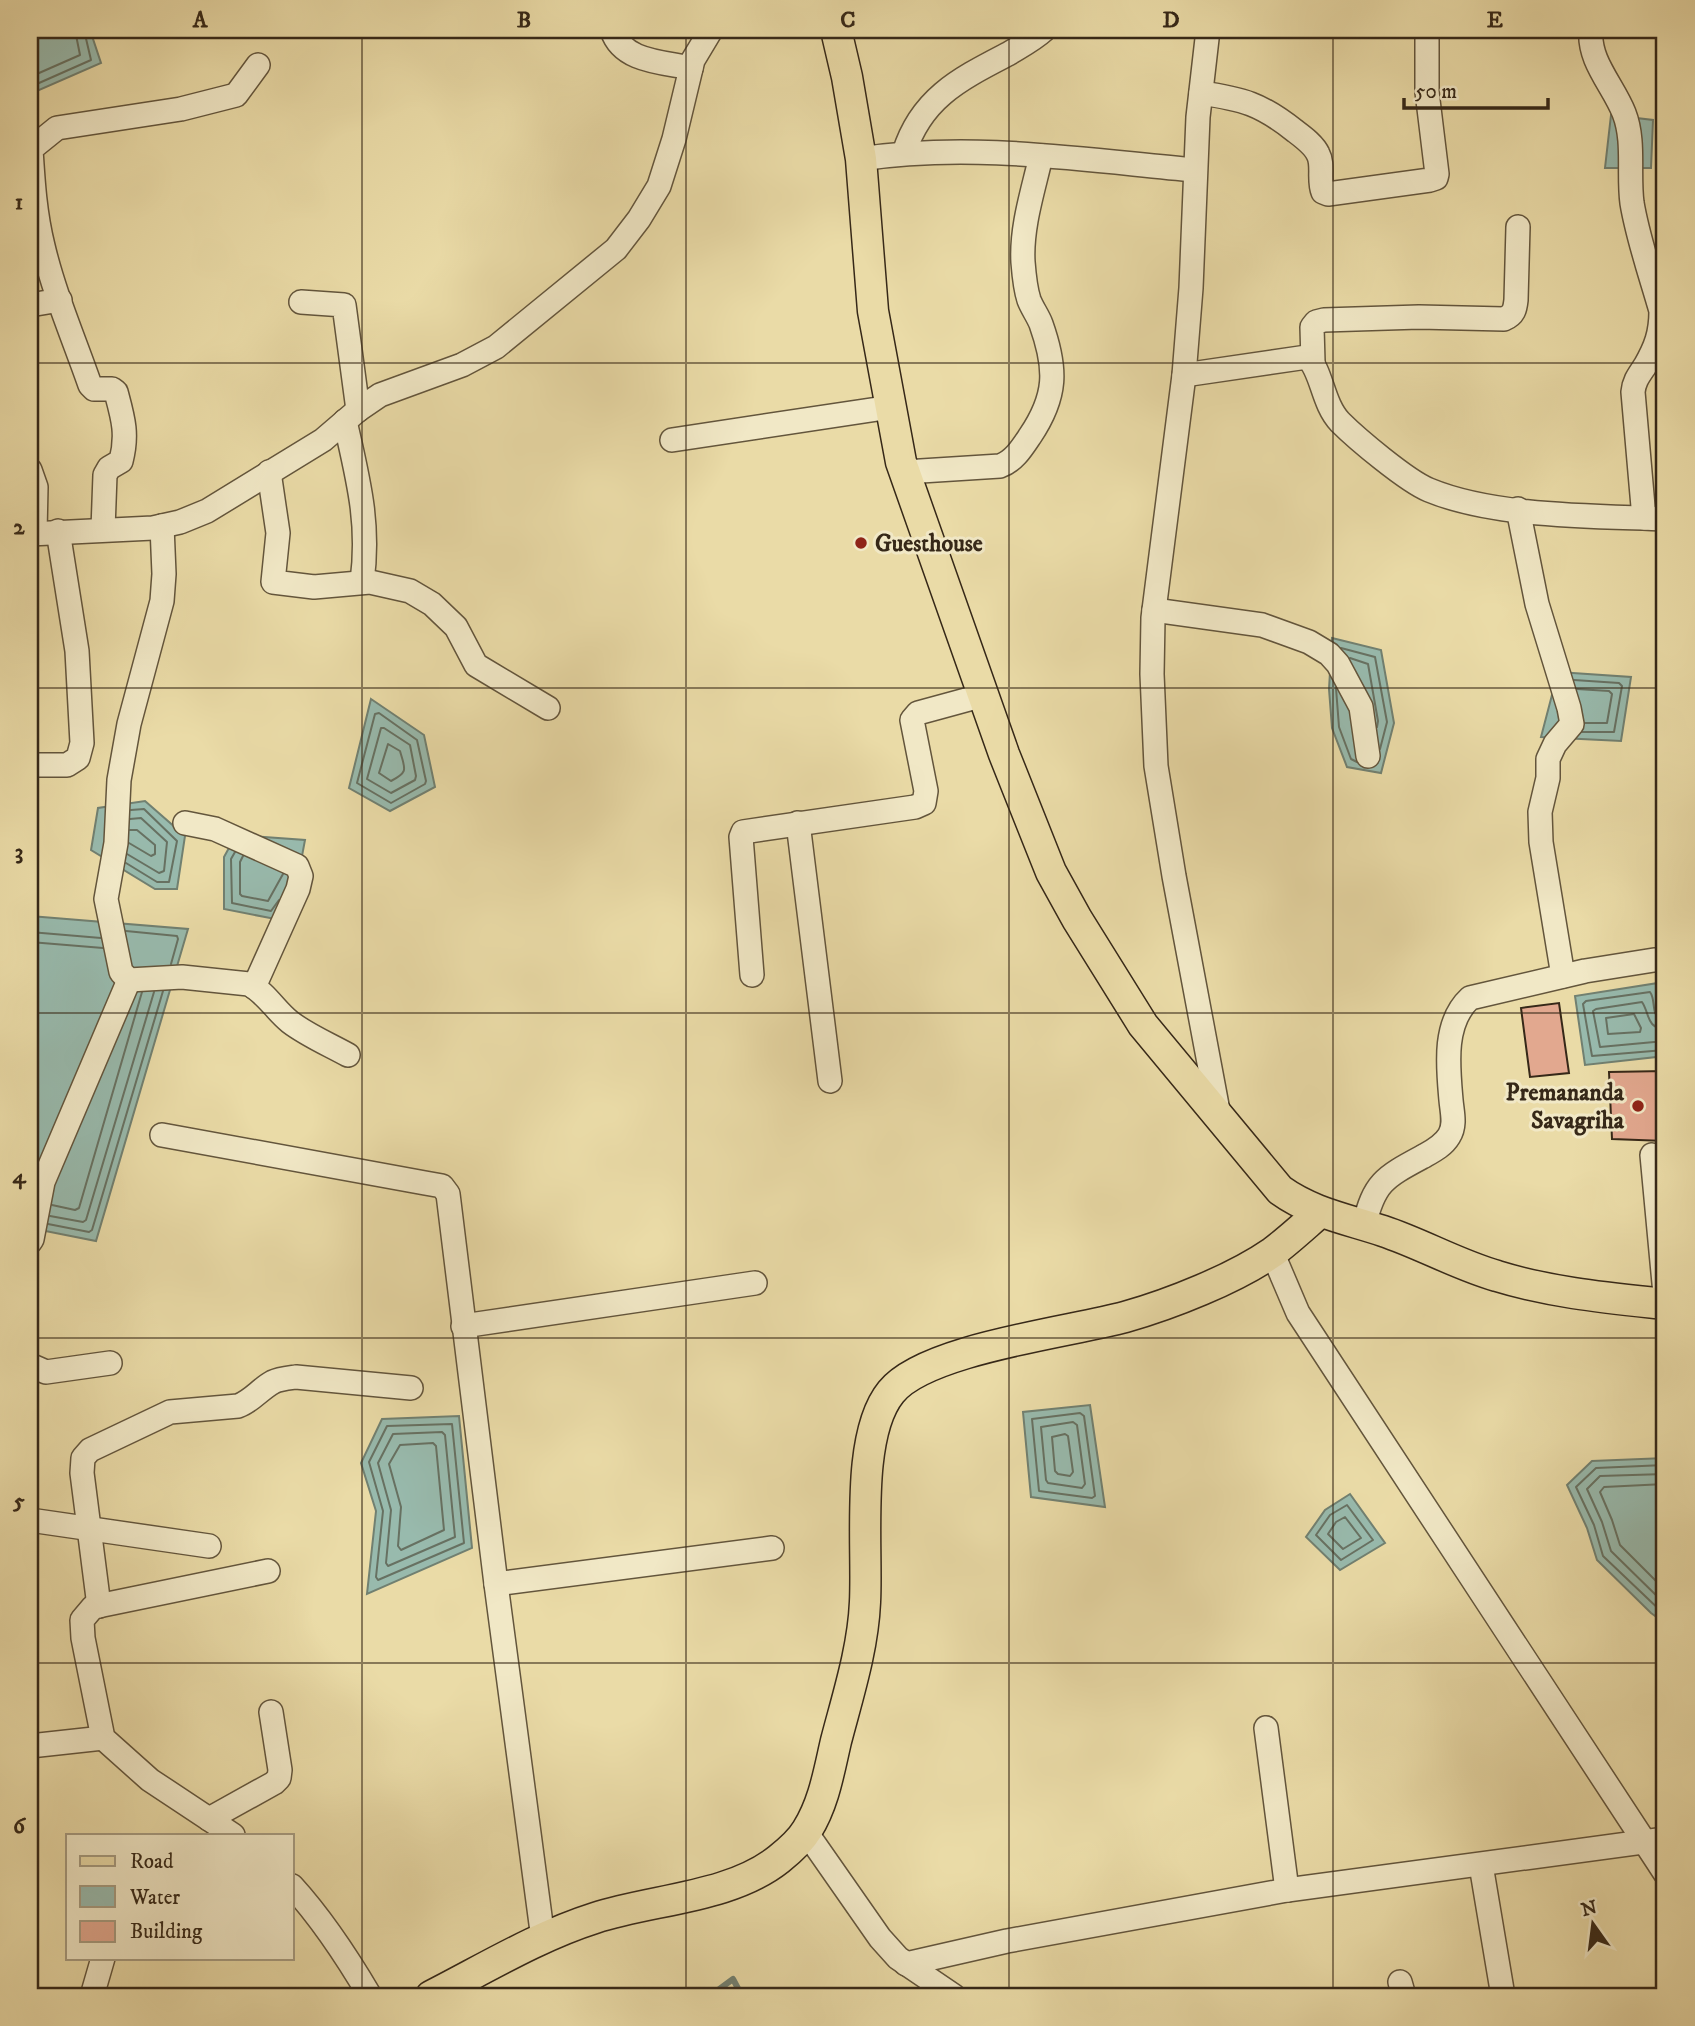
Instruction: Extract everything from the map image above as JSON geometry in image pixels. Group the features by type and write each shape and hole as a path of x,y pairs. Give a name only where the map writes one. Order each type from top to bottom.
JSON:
{"main road":[{"path":"836,30 848,77 861,159 873,311 905,472 1004,754 1051,872 1143,1025 1280,1190 1297,1202 1319,1213 1385,1232 1495,1276 1599,1297 1665,1304"},
{"path":"431,1996 543,1939 597,1917 736,1883 762,1871 782,1857 806,1832 820,1803 857,1660 865,1605 866,1470 879,1411 891,1391 909,1375 948,1359 1126,1316 1164,1303 1221,1280 1272,1252 1319,1213"}],"street":[{"path":"612,30 618,44 627,52 691,68"},
{"path":"41,533 162,526 207,511 323,440 380,395 462,365 496,347 616,249 639,219 659,186 674,139 691,68 711,30"},
{"path":"904,153 914,125 928,105 963,79 1028,43 1044,30"},
{"path":"1208,30 1195,170 1191,288 1184,374 1154,610 1152,674 1156,766 1219,1116"},
{"path":"1201,93 1258,106 1281,120 1317,151 1320,158 1321,186 1323,192 1328,194 1430,180 1436,178 1437,174 1427,92 1427,30"},
{"path":"1518,227 1516,300 1510,317 1419,317 1316,322 1312,327 1313,362 1325,399 1337,419 1426,489 1483,506 1655,519 1633,392 1634,382 1658,341 1661,312 1633,207 1629,178 1628,124 1591,51 1591,30"},
{"path":"103,529 105,475 109,468 121,461 126,433 116,391 94,389 90,385 60,300 42,245 34,202 32,149 57,128 181,108 236,95 258,65"},
{"path":"861,159 904,153 991,152 1195,170"},
{"path":"905,472 1000,466 1009,463 1046,409 1052,390 1050,359 1040,323 1029,300 1023,258 1024,234 1041,156"},
{"path":"30,305 60,300"},
{"path":"302,302 344,305 352,416 366,532 362,582"},
{"path":"1184,374 1307,357 1313,362"},
{"path":"672,440 891,407"},
{"path":"30,470 36,487 41,533 77,651 82,743 78,758 67,765 30,765"},
{"path":"269,472 278,533 273,582 314,587 362,582 410,591 432,604 457,627 476,665 548,708"},
{"path":"1518,509 1532,582 1572,724 1555,744 1548,759 1548,778 1540,813 1541,842 1563,976"},
{"path":"162,526 162,601 127,735 117,794 116,843 106,899 121,972 129,979 218,979 254,987 302,1031 348,1055"},
{"path":"1154,610 1262,625 1309,642 1329,654 1338,664 1361,707 1368,756"},
{"path":"752,975 740,837 743,832 915,807 924,803 926,791 912,720 918,713 984,695"},
{"path":"185,823 215,830 297,866 301,876 298,889 254,987"},
{"path":"798,823 830,1081"},
{"path":"1364,1226 1370,1200 1381,1183 1438,1148 1449,1137 1454,1125 1449,1048 1453,1023 1461,1006 1470,998 1563,976 1665,960"},
{"path":"30,1242 43,1182 129,979"},
{"path":"162,1135 442,1186 448,1194 543,1939"},
{"path":"1652,1155 1665,1294"},
{"path":"1272,1252 1298,1313 1655,1840 1665,1873"},
{"path":"463,1326 755,1283"},
{"path":"30,1365 46,1372 110,1363"},
{"path":"99,1606 82,1473 83,1458 90,1450 170,1412 239,1406 248,1403 272,1382 296,1377 411,1388"},
{"path":"30,1520 208,1546"},
{"path":"496,1584 772,1548"},
{"path":"232,1834 150,1780 103,1738 83,1638 82,1620 93,1607 268,1571"},
{"path":"209,1819 275,1783 279,1778 271,1712"},
{"path":"1266,1728 1287,1890"},
{"path":"30,1746 103,1738"},
{"path":"806,1832 880,1938 898,1958 954,1996"},
{"path":"906,1964 1007,1941 1287,1890 1655,1840"},
{"path":"1481,1865 1503,1996"},
{"path":"294,1888 319,1916 351,1962 370,1996"},
{"path":"92,1996 102,1960"}],"water":[{"path":"30,30 90,30 101,63 30,94"},
{"path":"1611,115 1653,120 1651,168 1605,168"},
{"path":"1332,638 1381,650 1394,723 1381,773 1347,767 1332,728 1329,689"},
{"path":"1558,672 1631,677 1621,741 1541,737"},
{"path":"371,699 424,735 435,787 390,811 349,788"},
{"path":"145,801 185,836 177,889 155,889 91,850 98,808"},
{"path":"236,835 305,840 297,883 275,919 224,909 224,857"},
{"path":"30,916 188,929 96,1241 30,1228"},
{"path":"1658,983 1665,1056 1585,1065 1575,996"},
{"path":"1090,1405 1105,1507 1031,1497 1023,1412"},
{"path":"459,1416 472,1548 367,1594 376,1511 361,1463 382,1419"},
{"path":"1665,1458 1665,1623 1651,1613 1597,1560 1587,1528 1567,1485 1592,1461"},
{"path":"1350,1494 1385,1543 1340,1570 1306,1537 1325,1510"}],"building":[{"path":"1559,1003 1569,1073 1530,1077 1521,1008"},
{"name":"Premananda Savagriha","path":"1665,1071 1665,1141 1612,1139 1609,1072"}],"waterway":[{"path":"710,1996 733,1979 742,1996"}],"place":[{"name":"Guesthouse","path":"861,543"},
{"name":"Premananda Savagriha","path":"1638,1106"}]}
